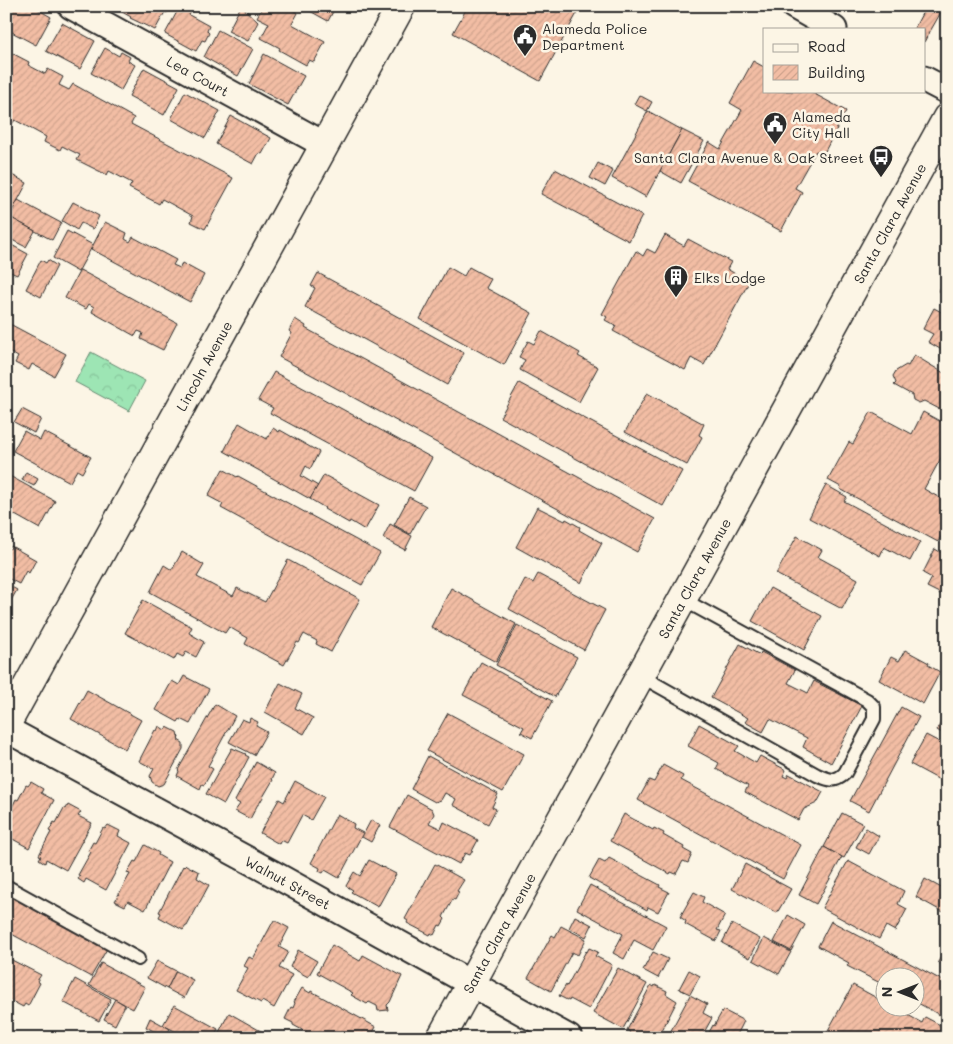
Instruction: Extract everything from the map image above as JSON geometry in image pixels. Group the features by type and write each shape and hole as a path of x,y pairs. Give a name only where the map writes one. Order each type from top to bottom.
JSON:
{"street":[{"name":"Lea Court","path":"71,6 325,145"},
{"name":"Lincoln Avenue","path":"6,725 401,6"},
{"path":"794,6 832,28"},
{"path":"926,80 947,91"},
{"name":"Santa Clara Avenue","path":"442,1038 947,118"},
{"name":"Walnut Street","path":"6,729 272,873 569,1038"}],"lane":[{"path":"641,676 824,778 832,780 840,778 845,773 874,719 874,707 867,700 682,599"},
{"path":"6,886 138,959"}],"green space":[{"path":"91,352 145,381 129,411 75,382"}],"building":[{"path":"6,6 32,6 51,17 36,45 6,29"},
{"path":"125,6 170,6 155,30 122,12"},
{"path":"241,6 258,22 248,41 228,31"},
{"path":"263,6 285,6 298,13 292,24 325,42 314,62 309,60 306,65 261,38 269,23 257,17"},
{"path":"301,6 336,6 328,21"},
{"name":"Alameda Police Department","path":"468,6 581,6 540,81 453,33"},
{"path":"926,6 944,7 926,38 926,28 915,28"},
{"path":"182,7 191,12 189,15 209,26 207,31 209,33 205,41 202,40 196,51 165,34 178,10 180,11"},
{"path":"62,23 95,41 80,69 46,51"},
{"path":"218,30 253,49 238,76 204,57"},
{"path":"105,48 119,56 121,52 130,57 128,61 135,65 121,90 91,73"},
{"path":"6,50 29,62 28,65 45,74 48,69 63,77 59,85 69,90 73,84 134,118 131,124 233,178 205,229 191,222 193,216 162,199 159,204 129,188 132,183 109,171 107,175 77,160 80,155 62,146 60,150 44,142 46,137 15,120 12,124 6,121 6,101 12,91 6,88"},
{"path":"264,54 304,76 288,105 249,84"},
{"name":"Alameda City Hall","path":"753,61 763,66 763,92 811,92 846,111 823,155 816,151 795,188 802,192 781,231 688,181 709,142 720,149 742,110 730,103"},
{"path":"144,68 179,87 164,115 129,96"},
{"path":"185,92 220,111 205,138 171,119"},
{"path":"639,95 652,102 647,111 634,104"},
{"path":"648,111 682,130 646,197 612,178"},
{"path":"231,116 271,138 262,154 259,153 253,164 216,144"},
{"path":"682,130 704,141 681,183 660,171"},
{"path":"598,163 613,171 605,186 590,178"},
{"path":"555,169 642,216 629,241 541,194"},
{"path":"10,174 27,183 9,217 6,215 6,181"},
{"path":"18,200 61,223 52,240 9,217"},
{"path":"73,202 99,216 93,229 81,223 77,230 62,221"},
{"path":"6,215 35,231 26,247 6,237"},
{"path":"105,222 127,233 125,239 130,242 133,237 176,260 173,265 180,268 182,263 204,275 190,302 91,249"},
{"path":"67,231 93,245 78,272 53,258"},
{"name":"Elks Lodge","path":"665,235 684,246 688,239 731,262 727,269 749,282 704,365 691,358 685,370 613,331 616,326 605,320 607,317 602,314 636,251 643,256 647,249 655,253"},
{"path":"6,242 28,254 17,275 6,270"},
{"path":"41,260 46,263 48,260 57,266 41,297 26,289"},
{"path":"448,267 464,276 469,267 491,279 486,288 532,313 504,365 420,319"},
{"path":"80,270 177,323 163,350 141,339 143,333 138,331 135,336 92,312 94,307 89,304 86,309 65,298"},
{"path":"318,273 464,353 447,385 305,307 315,288 311,286"},
{"path":"947,275 947,295 939,291"},
{"path":"934,308 947,315 947,353 928,342 933,334 923,329"},
{"path":"295,319 306,326 305,328 655,519 637,552 279,357 292,333 289,331"},
{"path":"8,323 66,354 54,376 32,364 29,370 15,363 18,357 6,350 6,326"},
{"path":"541,331 580,353 578,356 598,367 579,402 520,370 525,360 519,357 528,341 534,344"},
{"path":"914,355 947,375 947,421 942,418 945,412 924,401 919,403 913,400 912,395 894,385 896,383 893,376 896,371 906,365 908,366"},
{"path":"274,372 432,458 414,491 270,413 273,408 258,400"},
{"path":"519,383 682,471 663,506 500,417"},
{"path":"647,393 704,424 699,435 702,437 687,465 625,432"},
{"path":"22,409 41,419 34,433 14,422"},
{"path":"871,412 912,434 923,412 947,425 947,447 924,489 947,502 947,526 938,542 840,489 841,487 828,480 849,442 853,444"},
{"path":"239,423 267,439 273,428 279,432 280,430 319,452 310,469 306,466 301,476 318,486 310,499 224,451"},
{"path":"24,431 40,440 44,432 91,457 82,473 77,470 70,482 13,451"},
{"path":"223,469 380,553 362,585 221,508 223,504 208,496"},
{"path":"26,472 38,479 34,486 22,480"},
{"path":"6,474 55,501 40,529 6,510"},
{"path":"324,475 379,505 365,530 324,509 310,499"},
{"path":"826,485 847,497 844,501 920,542 910,561 884,547 880,556 809,518"},
{"path":"409,497 426,506 410,534 394,525"},
{"path":"537,507 565,521 566,519 580,527 579,530 602,543 581,583 516,547"},
{"path":"390,524 412,536 405,550 383,538"},
{"path":"797,536 822,550 818,557 858,579 842,609 776,574"},
{"path":"11,546 36,560 29,573 26,571 19,584 6,577 6,547 10,549"},
{"path":"935,549 947,556 947,597 927,587 932,578 923,573"},
{"path":"182,552 204,565 197,577 233,596 237,588 265,602 288,560 360,599 331,652 316,644 317,641 304,634 299,643 297,642 284,665 245,644 248,638 229,627 225,633 150,592 164,565 172,570"},
{"path":"538,574 605,610 584,650 509,609 525,579 533,583"},
{"path":"6,584 17,590 6,609"},
{"path":"451,588 516,624 496,662 431,627"},
{"path":"770,588 822,616 804,650 752,621"},
{"path":"143,600 192,627 189,633 204,642 196,657 186,652 183,657 177,654 174,660 125,633"},
{"path":"517,625 577,657 555,697 496,665"},
{"path":"740,644 760,655 761,652 795,670 788,683 808,693 814,681 862,706 831,763 803,747 807,738 770,719 763,732 745,722 748,718 711,698"},
{"path":"905,650 929,663 928,665 940,672 923,704 879,680 891,657 899,661"},
{"path":"481,662 552,701 532,738 521,732 524,727 463,695"},
{"path":"184,676 209,689 190,724 180,719 178,722 156,710 172,681 179,685"},
{"path":"280,683 302,694 295,708 313,718 304,734 265,712"},
{"path":"87,690 141,720 125,749 71,719"},
{"path":"215,704 235,716 208,766 213,769 200,789 177,776 178,770"},
{"path":"901,707 919,717 869,811 850,801"},
{"path":"947,711 947,736 937,730"},
{"path":"448,713 524,754 503,792 427,751"},
{"path":"250,718 258,722 256,726 267,732 254,755 229,742 242,719 249,722"},
{"path":"699,724 739,746 735,751 756,763 760,756 786,770 783,776 787,778 789,774 823,792 817,803 804,809 798,820 745,792 748,786 716,769 719,763 688,746"},
{"path":"159,726 165,730 167,727 177,732 178,740 183,743 183,749 164,784 158,786 152,782 150,776 154,769 139,761"},
{"path":"926,735 947,746 947,784 910,764"},
{"path":"232,748 249,757 224,804 206,794"},
{"path":"428,756 498,794 492,807 496,809 488,824 453,805 456,799 445,793 441,800 435,802 411,789"},
{"path":"256,762 275,773 273,780 250,819 235,811 240,804 235,801"},
{"path":"663,765 683,776 681,780 801,845 783,879 638,800 649,780 654,782"},
{"path":"295,781 324,797 311,820 302,815 287,843 281,840 279,844 260,833 279,799 284,802"},
{"path":"31,782 43,789 41,793 54,800 29,848 9,837 6,840 6,823 14,810 11,809 16,799 18,800 26,785 28,786"},
{"path":"407,795 432,809 434,814 429,823 441,829 444,822 478,840 470,855 465,853 459,864 390,827"},
{"path":"68,805 81,812 78,816 92,823 66,870 46,859 45,863 39,859 41,856 39,855 54,822 56,823 64,808 66,809"},
{"path":"842,813 863,824 844,858 824,847"},
{"path":"337,814 354,824 353,828 363,833 339,878 325,870 323,873 319,871 320,868 311,863"},
{"path":"624,814 653,830 654,828 664,833 663,835 684,847 683,849 692,854 688,863 683,861 676,874 671,872 670,874 610,841"},
{"path":"371,820 380,825 371,842 362,837"},
{"path":"108,825 120,831 118,836 131,843 106,890 86,879 84,883 78,879 80,876 78,875 91,852 88,851 93,842 95,843 103,828 105,829"},
{"path":"866,828 879,836 869,854 856,847"},
{"path":"145,845 170,862 145,910 128,901 125,906 115,901 130,874 127,873 134,861 136,862"},
{"path":"824,847 842,857 816,904 799,895"},
{"path":"609,858 660,885 659,887 669,892 658,912 648,907 647,910 589,878 599,860 605,863"},
{"path":"369,860 396,874 378,907 351,892 353,890 346,886 354,872 360,876"},
{"path":"848,861 904,891 898,904 907,909 895,931 886,926 879,939 822,908"},
{"path":"435,864 464,880 457,891 459,892 455,900 453,899 443,917 445,919 441,926 439,925 434,935 431,933 430,935 407,923 408,921 405,919"},
{"path":"745,864 791,889 777,913 732,889"},
{"path":"186,865 199,872 197,878 209,885 183,930 159,917 161,913 159,912 183,866"},
{"path":"925,879 947,891 947,906 943,912 916,897"},
{"path":"590,885 666,926 653,950 634,940 624,959 613,953 623,934 577,909"},
{"path":"6,892 108,947 91,977 6,931"},
{"path":"694,892 704,897 702,902 725,915 717,930 721,931 716,941 685,924 686,921 680,917"},
{"path":"788,915 805,925 791,951 774,942"},
{"path":"575,916 592,925 586,937 569,928"},
{"path":"274,920 289,928 279,947 288,952 279,968 292,975 274,1008 236,990 248,968 244,966 249,957 253,959"},
{"path":"831,921 915,966 876,966 876,981 847,966 849,963 818,946"},
{"path":"732,924 760,939 750,958 722,943"},
{"path":"561,926 586,939 578,955 572,952 551,991 528,978 552,935 555,937"},
{"path":"764,938 791,952 779,974 753,960"},
{"path":"332,945 360,961 363,955 402,976 387,1005 388,1010 378,1011 377,1006 369,1002 367,1004 351,995 353,993 317,973"},
{"path":"947,946 947,967 938,962"},
{"path":"589,948 598,952 595,956 612,965 589,1009 570,999 569,1001 559,996"},
{"path":"298,950 317,961 308,977 290,967"},
{"path":"653,952 668,959 658,978 643,970"},
{"path":"6,957 41,975 37,981 40,983 28,1006 25,1004 23,1007 6,998"},
{"path":"157,961 176,971 167,989 147,978"},
{"path":"101,963 145,987 133,1009 89,985"},
{"path":"618,968 647,984 623,1029 593,1013"},
{"path":"689,970 700,976 690,994 679,989"},
{"path":"176,971 193,980 184,998 167,989"},
{"path":"926,972 947,983 947,1019 926,1007"},
{"path":"75,979 111,999 99,1021 63,1002"},
{"path":"651,985 667,991 666,994 677,1001 658,1038 633,1038 628,1035 630,1032 627,1030"},
{"path":"853,985 876,998 876,1016 910,1016 922,1023 925,1017 944,1027 939,1038 833,1038 826,1034"},
{"path":"302,988 310,993 311,991 376,1027 370,1038 317,1038 293,1025 293,1023 285,1019 291,1007 293,1008 294,1002"},
{"path":"690,995 707,1004 703,1013 712,1018 701,1038 667,1038"},
{"path":"115,999 125,1005 115,1025 104,1019"},
{"path":"174,1005 218,1029 213,1038 188,1038 163,1025"},
{"path":"723,1010 744,1021 737,1038 706,1038 713,1025"},
{"path":"229,1013 273,1038 216,1038"},
{"path":"150,1018 170,1029 165,1037 146,1027"}],"place":[{"name":"Alameda Police Department","path":"525,57"},
{"name":"Alameda City Hall","path":"775,145"},
{"name":"Santa Clara Avenue & Oak Street","path":"881,178"},
{"name":"Elks Lodge","path":"676,298"}]}
